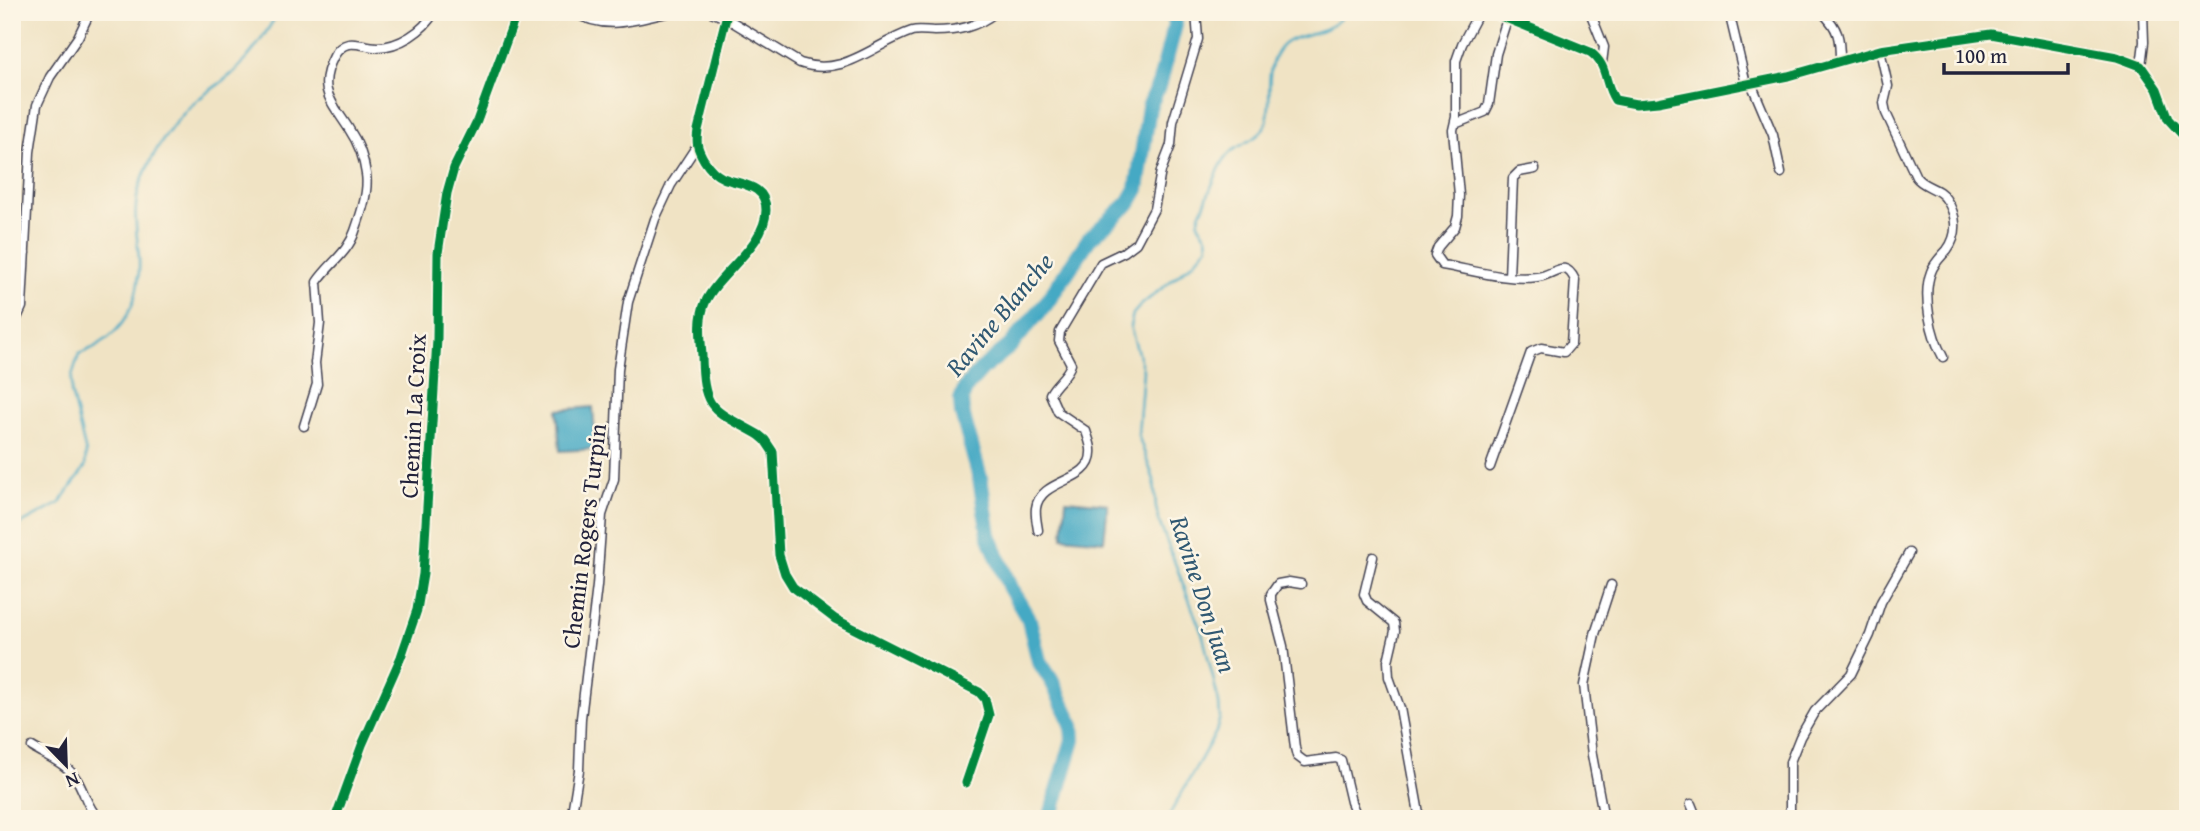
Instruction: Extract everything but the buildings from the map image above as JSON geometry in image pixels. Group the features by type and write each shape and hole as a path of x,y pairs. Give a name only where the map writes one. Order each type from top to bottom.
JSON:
{"street":[{"path":"12,329 22,307 30,152 37,105 50,77 78,37 90,12"},
{"path":"304,426 317,384 315,363 320,333 317,282 347,248 355,232 367,188 357,144 332,105 327,94 326,81 334,56 344,47 357,43 374,48 398,42 421,30 434,12"},
{"name":"Chemin La Croix","path":"335,819 362,745 401,657 417,610 423,574 437,339 438,253 447,193 454,168 477,121 517,12"},
{"path":"574,12 586,19 606,24 671,12"},
{"path":"711,12 726,18 800,64 830,68 850,63 914,30 961,30 986,20 996,12"},
{"path":"1038,530 1036,507 1041,496 1051,487 1082,471 1088,464 1091,453 1086,431 1058,412 1050,394 1069,371 1071,364 1059,341 1060,332 1101,263 1136,243 1154,209 1161,171 1171,145 1173,122 1198,39 1196,12"},
{"path":"1479,12 1456,61 1458,216 1455,227 1435,254 1442,265 1538,278 1565,269 1574,280 1571,344 1564,352 1541,348 1531,352 1490,467"},
{"path":"1491,12 1590,52 1602,63"},
{"path":"1590,12 1604,47 1602,63 1613,96 1624,103 1647,104 1788,76 1880,50 1991,34 2117,57 2141,66 2157,89 2168,119 2188,141"},
{"path":"1729,12 1749,83 1773,135 1782,173"},
{"path":"1822,12 1833,22 1838,34 1840,61"},
{"path":"2141,66 2144,42 2143,12"},
{"path":"726,18 696,147 710,169 722,177 744,183 759,192 766,211 761,228 750,247 713,289 702,313 702,383 706,398 713,408 765,440 773,452 779,555 785,574 793,587 835,619 979,692 985,699 989,715 966,783"},
{"path":"1455,124 1485,112 1489,104 1496,54 1507,19"},
{"path":"1880,50 1888,86 1885,110 1916,177 1923,184 1944,195 1955,220 1954,237 1934,265 1928,286 1931,329 1942,357"},
{"name":"Chemin Rogers Turpin","path":"571,819 579,770 581,718 597,586 602,515 614,479 618,369 628,302 654,219 671,185 696,147"},
{"path":"1509,276 1513,178 1519,172 1535,169"},
{"path":"12,249 25,253"},
{"path":"1790,819 1790,762 1800,737 1815,711 1852,674 1870,635 1881,602 1909,553"},
{"path":"1373,557 1364,594 1367,601 1394,624 1395,631 1388,661 1389,677 1400,708 1420,819"},
{"path":"1301,584 1278,584 1271,594 1282,639 1297,756 1305,762 1336,758 1341,760 1358,819"},
{"path":"1604,819 1592,755 1584,685 1595,634 1611,585"},
{"path":"32,747 69,770 78,781 92,813 99,819"},
{"path":"1691,804 1696,819"}],"water":[{"path":"593,407 596,449 560,451 557,410"},
{"path":"1066,500 1108,504 1104,541 1063,537"}],"waterway":[{"path":"12,529 60,503 85,467 86,453 71,392 72,376 79,354 107,339 126,317 132,304 139,275 136,203 150,162 170,129 187,110 247,59 278,12"},
{"name":"Ravine Blanche","path":"1050,819 1073,740 1072,724 1053,683 1039,661 1029,620 1010,588 989,535 980,478 962,413 961,400 966,387 984,367 1010,346 1045,305 1089,239 1129,203 1137,189 1149,107 1160,82 1175,25 1174,12"},
{"name":"Ravine Don Juan","path":"1167,819 1216,732 1220,717 1219,703 1203,636 1160,524 1154,480 1138,435 1143,370 1130,326 1133,314 1140,306 1193,263 1208,246 1207,237 1198,223 1200,215 1223,161 1232,151 1264,128 1269,112 1272,65 1280,48 1294,38 1331,26 1345,12"}],"cycle path":[{"path":"335,819 362,745 401,657 417,610 423,574 437,339 438,253 447,193 454,168 477,121 517,12"},
{"path":"1491,12 1590,52 1600,63 1615,100 1636,104 1788,76 1880,50 1991,34 2117,57 2141,66 2157,89 2168,119 2188,141"},
{"path":"726,18 698,130 698,145 704,160 717,175 757,190 765,201 766,210 758,236 711,292 705,303 700,329 705,389 714,407 721,414 759,435 773,452 779,555 785,574 793,587 835,619 979,692 985,699 989,715 966,783"}]}
